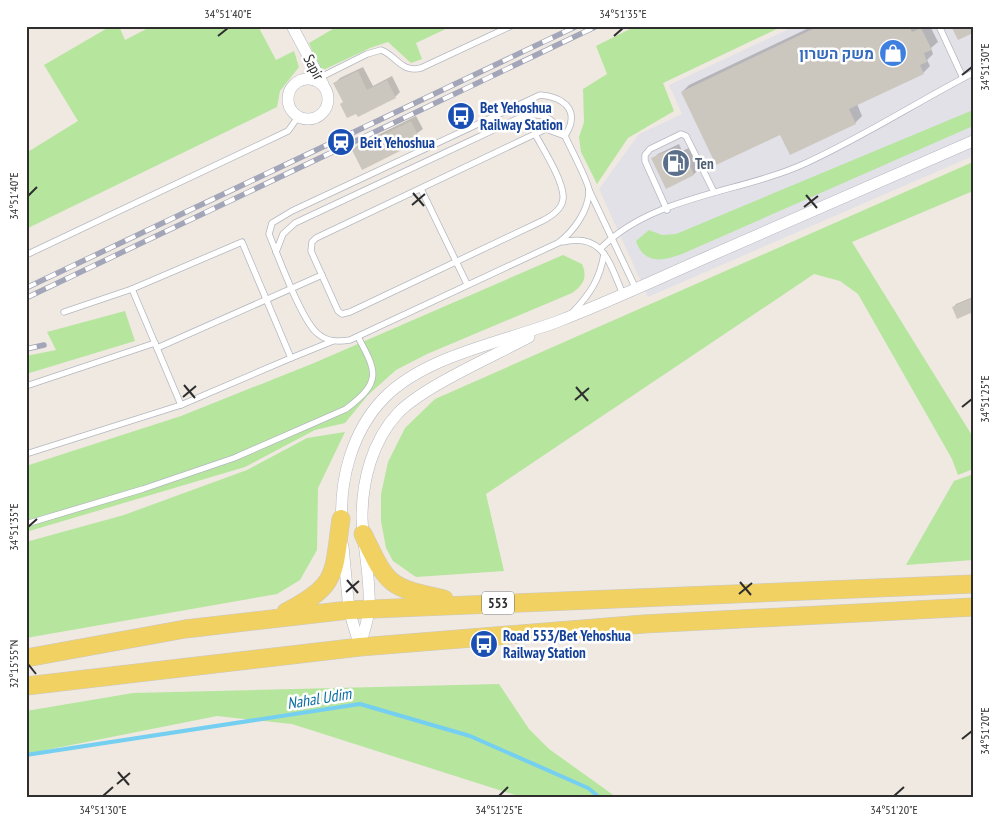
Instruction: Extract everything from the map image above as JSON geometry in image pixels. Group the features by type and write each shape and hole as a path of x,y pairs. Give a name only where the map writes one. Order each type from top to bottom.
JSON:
{"main road":[{"path":"275,618 312,599 329,581 333,571 341,519"},
{"path":"363,534 378,566 396,585 405,590 467,605"},
{"name":"553","path":"26,658 185,629 349,610 973,584"},
{"name":"553","path":"26,686 360,647 644,624 973,607"}],"street":[{"name":"Sapir","path":"292,26 319,81"},
{"name":"Sapir","path":"301,80 306,68 303,48"},
{"path":"301,80 319,81 328,99 324,111 315,118 298,117 289,107 288,94 295,83 301,80"},
{"path":"360,647 349,610 341,519 342,495 350,457 369,417 384,398 399,385 435,365 564,319 636,289 973,141"},
{"path":"360,647 369,609 362,497 370,464 386,428 399,413 443,383 564,319"}],"lane":[{"path":"319,81 367,54 381,50 393,56 406,69 421,68 511,26"},
{"path":"939,26 963,78"},
{"path":"564,319 594,288 603,251 611,238 630,225 714,192 805,164 973,73"},
{"path":"334,341 318,334 312,327 276,252 269,234 269,228 278,219 540,95 554,96 564,102 572,120 565,136"},
{"path":"276,252 283,234 295,223 519,118 540,114 549,117 565,136 636,289"},
{"path":"26,255 288,131 298,117"},
{"path":"535,134 561,186 562,205 548,218 456,263 342,314 338,311 311,251 312,242 421,188 535,134 546,129 565,136"},
{"path":"667,210 645,156 650,149 681,134 686,136 714,192"},
{"path":"421,188 467,284"},
{"path":"558,243 568,236 578,222 589,190"},
{"path":"26,454 181,405 334,341 358,336 558,243 574,239 595,243 603,251 623,294"},
{"path":"64,312 132,288 242,242 291,358"},
{"path":"26,386 156,346 267,301 322,276"},
{"path":"132,288 181,405"},
{"path":"26,524 134,492 234,458 346,409 363,394 374,372 373,364 358,336"}],"shaded area":[{"path":"795,26 973,26 973,156 648,297 599,189 639,134 682,114 669,85"}],"green space":[{"path":"111,26 119,26 125,40 152,26 258,26 276,60 294,51 299,67 280,91 277,107 26,229 26,153 78,121 44,65"},
{"path":"338,26 452,26 416,43 422,59 411,63 388,42 370,48 321,71 309,43"},
{"path":"636,26 783,26 663,83 674,111 628,138 597,184 581,152 579,137 584,122 583,89 607,74 596,46"},
{"path":"973,110 973,126 682,254 655,259 649,258 639,249 636,241 649,230 662,235 676,234"},
{"path":"973,162 973,191 852,242 973,437 973,469 958,475 952,459 858,294 840,281 814,274 486,494 504,571 416,577 393,561 386,548 381,521 381,494 388,462 405,428 435,399"},
{"path":"563,255 582,264 585,273 583,281 572,293 427,354 396,370 368,395 345,423 315,430 245,467 26,532 26,466 181,416 314,363"},
{"path":"125,311 135,341 26,374 26,356 56,350 47,332"},
{"path":"345,432 318,488 317,550 300,580 277,594 26,638 26,542 124,515 247,470 307,438"},
{"path":"973,474 973,560 906,565 954,481"},
{"path":"499,684 529,729 549,749 616,797 521,797 292,724 217,716 26,754 26,711 133,693"}],"building":[{"path":"819,26 909,26 912,32 921,28 932,50 924,53 927,62 920,65 924,74 849,109 856,124 790,155 780,135 716,165 681,92"},
{"path":"951,26 973,26 973,33 958,40"},
{"path":"358,71 367,90 387,80 396,98 358,117 356,114 347,118 340,104 343,102 333,83"},
{"path":"411,121 418,135 407,140 410,146 362,170 352,150"},
{"path":"674,148 677,155 684,152 694,175 666,189 651,158"},
{"path":"973,298 973,312 957,319 952,307"}],"waterway":[{"name":"Nahal Udim","path":"26,755 360,704 470,736 588,788 599,797"}],"railway":[{"path":"26,288 577,26"},
{"path":"26,298 597,26"},
{"path":"26,349 44,345"}],"place":[{"name":"משק השרון","path":"893,53"},
{"name":"Bet Yehoshua Railway Station","path":"461,116"},
{"name":"Beit Yehoshua","path":"341,142"},
{"name":"Ten","path":"676,163"},
{"name":"Road 553/Bet Yehoshua Railway Station","path":"484,644"}]}
